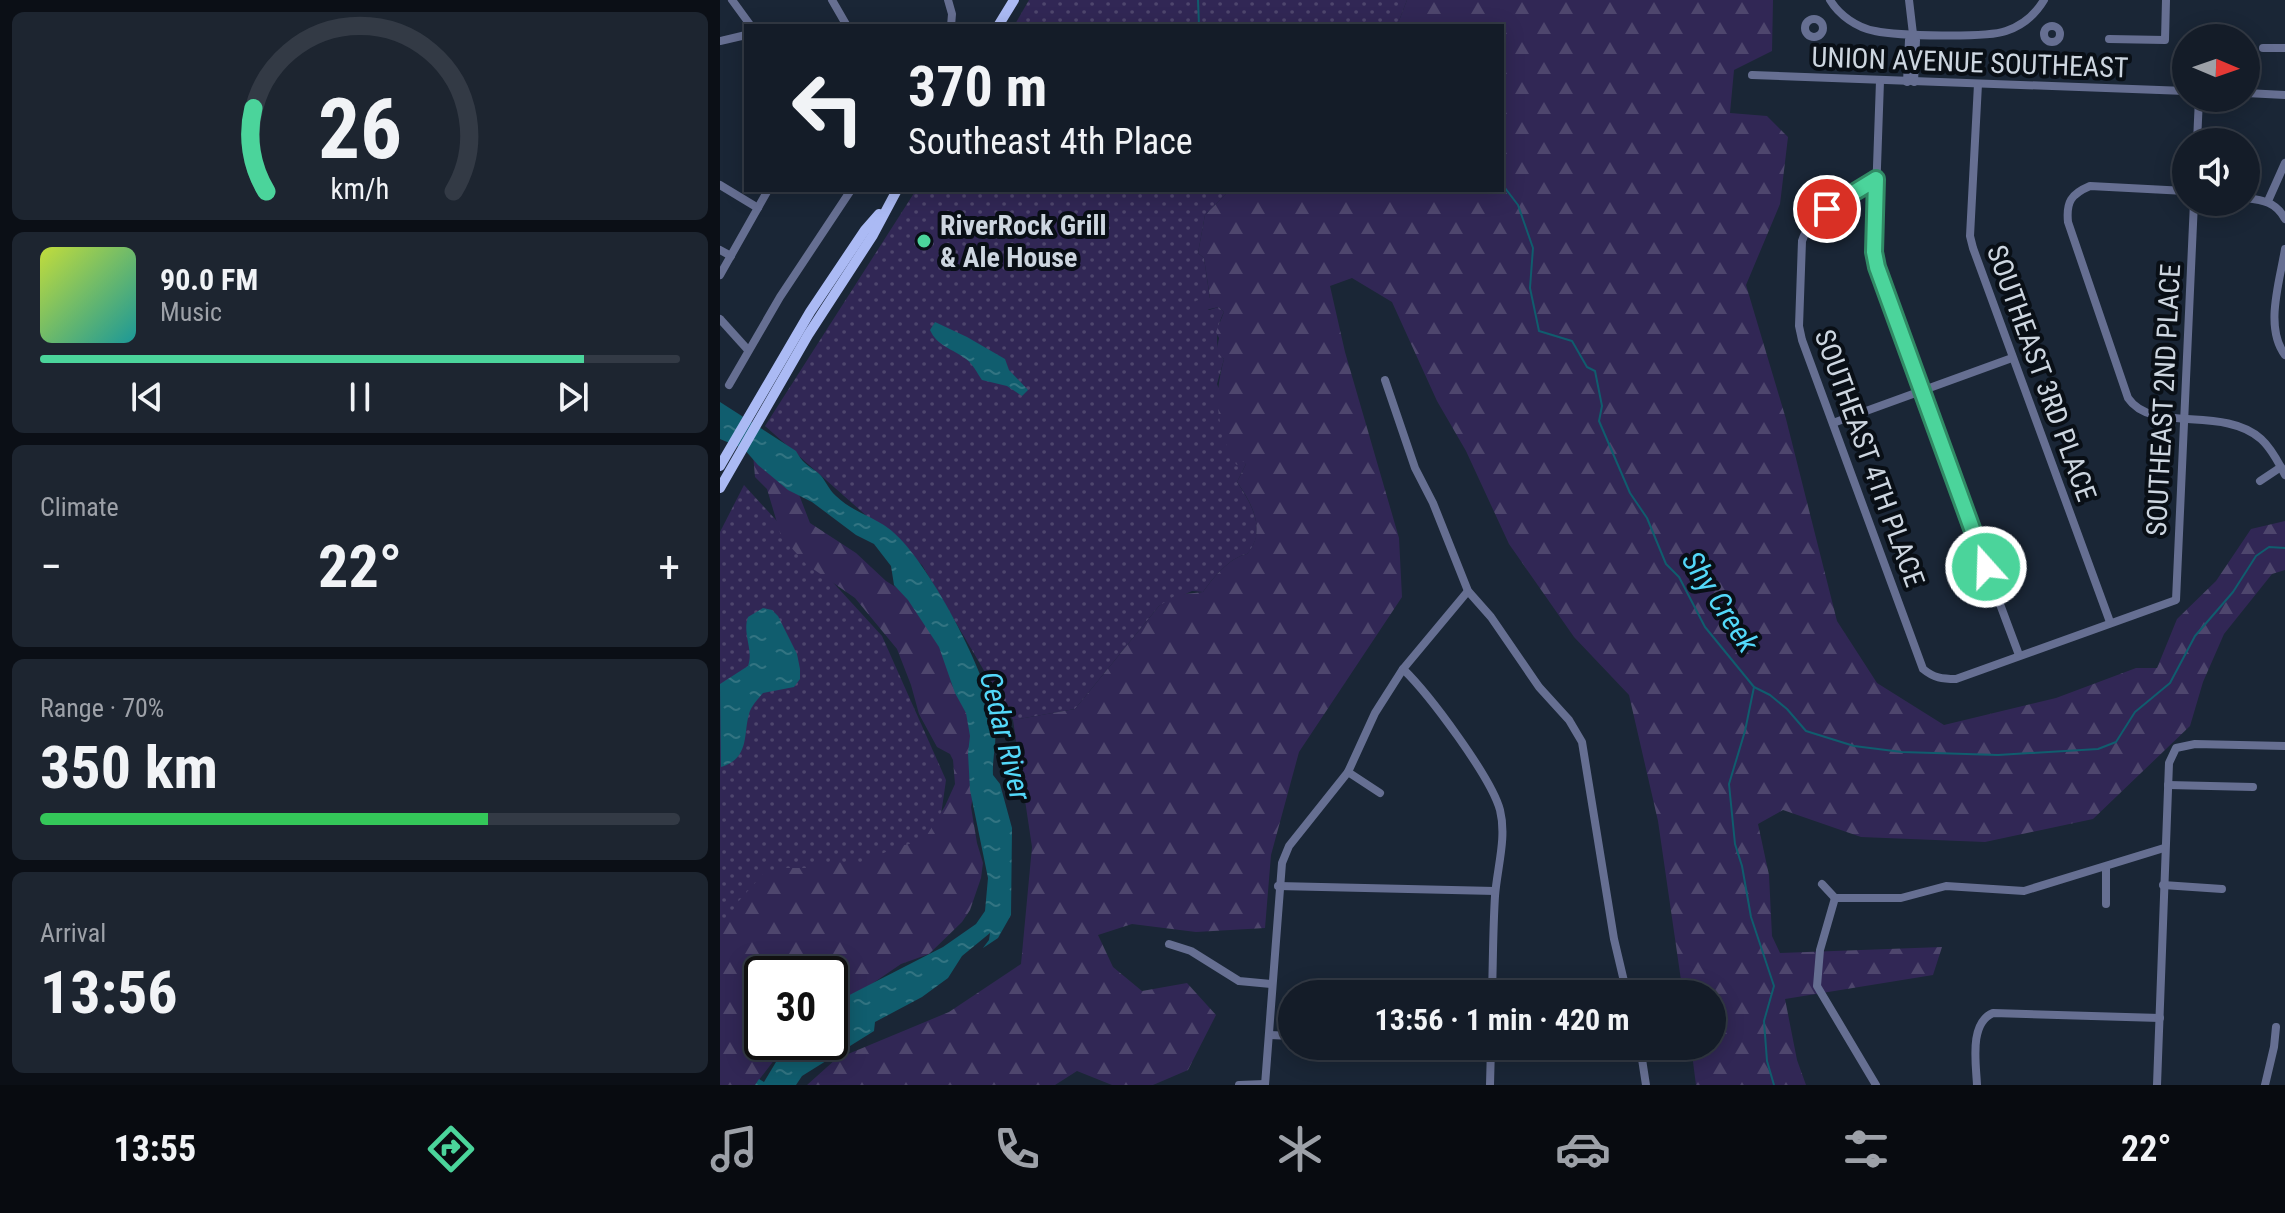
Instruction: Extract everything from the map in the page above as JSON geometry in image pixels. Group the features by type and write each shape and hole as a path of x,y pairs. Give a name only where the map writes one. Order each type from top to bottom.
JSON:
{"main road":[{"path":"999,24 1014,0"},
{"path":"720,488 723,467 758,410 810,312 865,230 896,192"}],"street":[{"path":"732,0 750,24"},
{"path":"832,0 846,24"},
{"path":"948,0 951,24"},
{"path":"1909,0 1916,40 1910,82"},
{"path":"1820,21 1832,4 1847,19 1876,32 1993,35 2035,14 2044,0"},
{"path":"2109,39 2165,40 2166,0"},
{"path":"2035,14 2046,28"},
{"path":"720,41 744,35"},
{"path":"2263,48 2285,48"},
{"name":"UNION AVENUE SOUTHEAST","path":"1752,75 2172,91"},
{"path":"1880,81 1874,252 1920,390 2019,655 2110,622"},
{"name":"SOUTHEAST 3RD PLACE","path":"1978,84 1970,236 2110,622"},
{"path":"2260,94 2285,95"},
{"path":"2268,201 2285,163"},
{"name":"SOUTHEAST 4TH PLACE","path":"1876,179 1844,196 1811,221 1802,241 1799,326 1802,340 1923,669 1931,676 1956,679 2019,655"},
{"path":"720,185 758,208"},
{"path":"2172,190 2090,186 2071,198 2067,207 2068,222 2128,398 2134,406 2152,416 2230,422 2247,429 2262,440 2283,471 2260,481"},
{"path":"720,275 767,192"},
{"path":"729,385 748,350 850,192"},
{"path":"2260,200 2268,201 2281,211 2285,219"},
{"name":"SOUTHEAST 2ND PLACE","path":"2110,622 2176,600 2193,216"},
{"path":"2285,249 2274,324 2275,338 2285,355"},
{"path":"720,250 731,256"},
{"path":"720,319 748,350"},
{"path":"1833,423 2012,358"},
{"path":"1385,380 1415,468 1433,503 1468,591 1491,617 1539,687 1569,720 1582,742 1614,939 1624,980"},
{"path":"1239,1085 1265,1084 1278,886 1289,846 1348,772 1375,713 1403,669 1468,591"},
{"path":"1403,669 1420,686 1490,787 1500,812 1501,868 1495,891 1492,980"},
{"path":"2157,1085 2169,763 2176,748 2195,744 2285,746"},
{"path":"1348,772 1380,793"},
{"path":"2168,785 2253,787"},
{"path":"1822,884 1835,898 1901,898 1946,886 2024,891 2164,848"},
{"path":"2106,867 2106,904"},
{"path":"2163,885 2222,889"},
{"path":"1278,886 1495,891"},
{"path":"1835,898 1820,950 1817,986 1876,1085"},
{"path":"1169,944 1191,951 1239,981 1271,984"},
{"path":"1977,1085 1977,1029 1985,1016 1993,1013 2160,1018"},
{"path":"2265,1085 2276,1027"},
{"path":"1269,1035 1278,1035"},
{"path":"1490,1085 1491,1060"},
{"path":"1642,1060 1646,1085"}],"green space":[{"path":"1029,0 1407,0 1398,24 1015,24"},
{"path":"1407,0 1773,0 1772,51 1734,70 1730,113 1767,116 1788,137 1780,204 1746,285 1786,419 1837,621 1877,683 1944,725 2056,698 2136,668 2157,668 2177,619 2216,581 2251,529 2285,521 2285,570 2272,574 2224,634 2203,682 2190,726 2093,819 1985,842 1861,837 1783,810 1758,824 1769,875 1772,936 1780,953 1942,947 1933,975 1785,999 1797,1060 1806,1085 1696,1085 1693,1060 1726,1060 1726,980 1681,980 1658,821 1629,695 1574,637 1509,544 1466,451 1437,401 1392,302 1352,278 1330,286 1345,352 1399,538 1402,597 1299,752 1271,855 1265,928 1196,932 1132,924 1098,935 1113,967 1142,991 1187,983 1216,1015 1188,1070 1153,1085 1112,1085 1077,1071 1055,1085 807,1085 835,1060 848,1060 848,1054 949,1012 1021,964 1032,847 1013,720 1075,709 1159,606 1176,595 1203,592 1222,569 1234,559 1247,554 1253,545 1257,527 1255,517 1237,482 1246,464 1243,461 1237,465 1232,460 1218,411 1218,387 1224,359 1218,352 1216,332 1224,312 1219,307 1201,311 1195,301 1210,298 1204,258 1198,253 1205,215 1228,192 1504,192 1504,24 1398,24"},
{"path":"915,192 1228,192 1205,215 1198,253 1204,258 1210,299 1196,301 1209,310 1219,307 1224,312 1217,337 1218,350 1224,359 1217,384 1246,464 1237,482 1252,508 1256,536 1247,554 1228,564 1203,592 1192,591 1159,606 1075,709 1013,720 922,565 765,426"},
{"path":"753,454 798,492 810,523 856,553 886,581 910,596 971,698 974,791 971,807 983,863 970,910 962,922 929,954 901,964 848,997 848,956 744,956 744,1060 774,1060 755,1085 720,1085 720,933 737,903 764,873 832,862 860,863 914,843 927,835 955,784 953,760 950,754 937,747 919,714 897,649 855,598 806,564 781,536 767,489 755,477"},
{"path":"744,485 882,636 946,780 940,822 917,872 765,956 744,956 744,968 720,981 720,532"}],"water":[{"path":"935,322 1005,359 1009,370 1028,390 1022,396 1007,386 982,380 968,361 941,344 933,335 930,330"},
{"name":"Cedar River","path":"720,402 796,451 805,463 820,474 836,496 888,528 903,542 938,590 969,650 991,705 995,726 993,775 1000,784 1012,828 1011,915 998,938 983,948 990,933 962,956 948,978 922,997 875,1022 874,1031 848,1047 848,996 943,947 976,924 985,911 988,878 970,790 970,736 966,713 955,693 939,647 908,600 894,585 891,566 874,544 856,535 812,502 788,490 744,449 720,439"},
{"path":"763,608 772,610 778,616 797,654 800,679 794,687 763,693 750,711 741,752 721,767 720,684 748,666 748,617"},
{"name":"Cedar River","path":"777,1060 828,1060 802,1076 796,1085 755,1085 759,1079 764,1082"}],"waterway":[{"name":"Shy Creek","path":"1198,0 1199,24"},
{"name":"Shy Creek","path":"1504,187 1518,205 1533,248 1530,288 1539,331 1572,341 1587,367 1595,371 1602,406 1599,421 1630,493 1647,518 1666,564 1679,577 1705,627 1754,687 1729,784 1735,844 1751,917 1774,986 1764,1021 1767,1061 1774,1085"},
{"path":"1754,687 1787,709 1806,731 1854,746 1902,752 1998,755 2098,749 2116,742 2135,712 2170,683 2195,636 2233,592 2256,556 2269,547 2285,548"}],"place":[{"name":"RiverRock Grill & Ale House","path":"924,241"}],"route":[{"path":"1827,209 1876,179 1874,252 1877,267 1986,567"}]}
